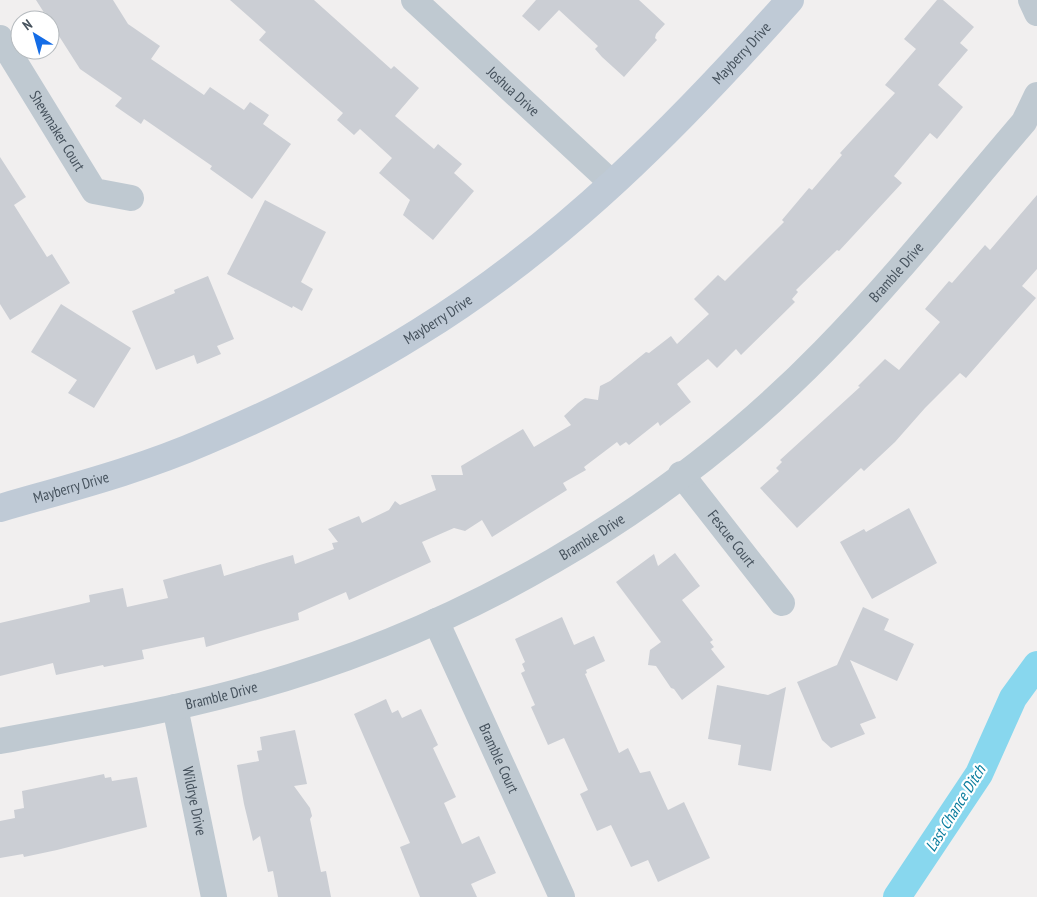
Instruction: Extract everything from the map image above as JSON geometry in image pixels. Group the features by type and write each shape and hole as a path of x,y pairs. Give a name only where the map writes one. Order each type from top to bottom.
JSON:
{"main road":[{"name":"Mayberry Drive","path":"0,508 130,469 204,442 351,371 420,332 481,290 553,236 613,184 683,118 790,0"}],"street":[{"name":"Joshua Drive","path":"414,0 613,184"},
{"path":"1031,0 1037,13"},
{"name":"Shewmaker Court","path":"0,38 94,190 131,198"},
{"name":"Bramble Drive","path":"0,741 175,707 278,680 324,665 436,621 508,588 558,559 634,510 733,434 824,351 886,284 1024,122 1037,95"},
{"name":"Fescue Court","path":"681,474 782,604"},
{"name":"Bramble Court","path":"436,621 562,897"},
{"name":"Wildrye Drive","path":"175,707 214,897"}],"building":[{"path":"36,0 113,0 128,24 160,46 151,59 204,95 210,87 244,110 250,102 269,115 263,124 291,144 252,199 210,169 212,166 144,119 141,124 115,106 122,98 80,69 60,38 60,10 42,10"},
{"path":"230,0 314,0 391,69 394,66 419,88 395,116 434,149 438,144 462,164 454,173 474,191 433,240 403,215 410,200 379,173 392,158 360,129 354,135 337,120 343,113 259,40 266,32"},
{"path":"536,0 639,0 665,24 656,34 655,38 657,40 624,77 595,49 598,46 559,10 539,31 522,16"},
{"path":"937,0 943,0 974,27 960,43 968,50 938,85 963,107 937,139 930,133 894,176 902,183 839,251 837,250 796,290 798,292 792,299 795,302 741,355 736,349 717,368 708,359 677,384 691,402 660,426 658,422 629,445 626,442 620,446 617,442 584,467 586,470 563,483 567,490 492,537 482,520 465,531 454,528 422,542 431,562 349,600 346,592 298,613 299,620 206,647 204,637 142,650 144,659 104,667 103,665 56,675 53,663 0,676 0,623 90,602 89,595 123,588 127,607 168,598 163,580 221,564 224,576 293,555 295,564 334,549 332,543 338,542 328,529 359,516 362,523 389,510 395,501 400,505 436,490 431,475 463,475 461,466 523,429 534,447 571,425 564,416 578,403 585,398 598,400 600,386 610,381 646,352 649,353 671,336 677,344 709,314 694,299 718,275 725,281 784,222 782,220 809,188 812,190 842,155 840,153 895,93 885,85 916,49 904,39"},
{"path":"0,157 26,197 14,205 47,257 52,254 70,283 10,320 0,304"},
{"path":"1037,195 1037,269 1022,286 1036,298 966,378 960,373 895,442 864,471 861,468 797,528 760,488 779,471 776,468 782,462 780,460 860,387 858,386 885,359 899,370 940,322 925,309 949,281 952,283 985,245 990,250"},
{"path":"265,200 326,232 301,282 313,289 302,311 293,306 292,308 227,274"},
{"path":"208,276 234,339 217,346 221,354 197,364 194,355 156,370 132,311 175,293 174,290"},
{"path":"61,304 131,348 94,408 68,393 77,380 31,352"},
{"path":"909,508 937,563 872,599 840,542 864,529 866,532"},
{"path":"675,553 700,586 682,600 713,640 710,642 714,647 711,649 725,667 682,700 656,666 648,665 650,650 661,642 616,582 654,554 658,566"},
{"path":"863,607 889,619 884,630 914,644 897,681 850,660 876,718 860,724 865,734 831,748 822,740 797,682 837,665"},
{"path":"562,617 574,645 594,636 605,661 586,670 587,673 585,674 619,753 628,748 640,773 650,771 668,810 684,802 710,858 658,882 648,860 631,867 611,825 597,831 580,794 588,790 564,738 548,745 531,707 535,705 521,673 525,671 522,664 525,662 515,639"},
{"path":"717,685 768,695 786,687 771,771 738,765 741,745 708,739"},
{"path":"386,699 392,713 398,710 402,718 421,709 438,745 433,748 456,797 444,803 462,844 479,836 496,873 471,884 477,897 420,897 400,847 410,843 354,714"},
{"path":"295,730 307,784 294,786 310,808 312,816 310,819 321,872 326,871 331,897 278,897 273,871 268,872 260,836 253,841 244,804 237,765 259,761 257,751 262,750 260,737"},
{"path":"104,774 105,778 111,777 112,781 137,777 147,827 24,857 23,854 0,858 0,821 15,818 14,810 24,808 22,791"}],"waterway":[{"name":"Last Chance Ditch","path":"897,897 979,774 1013,698 1037,665"}]}
